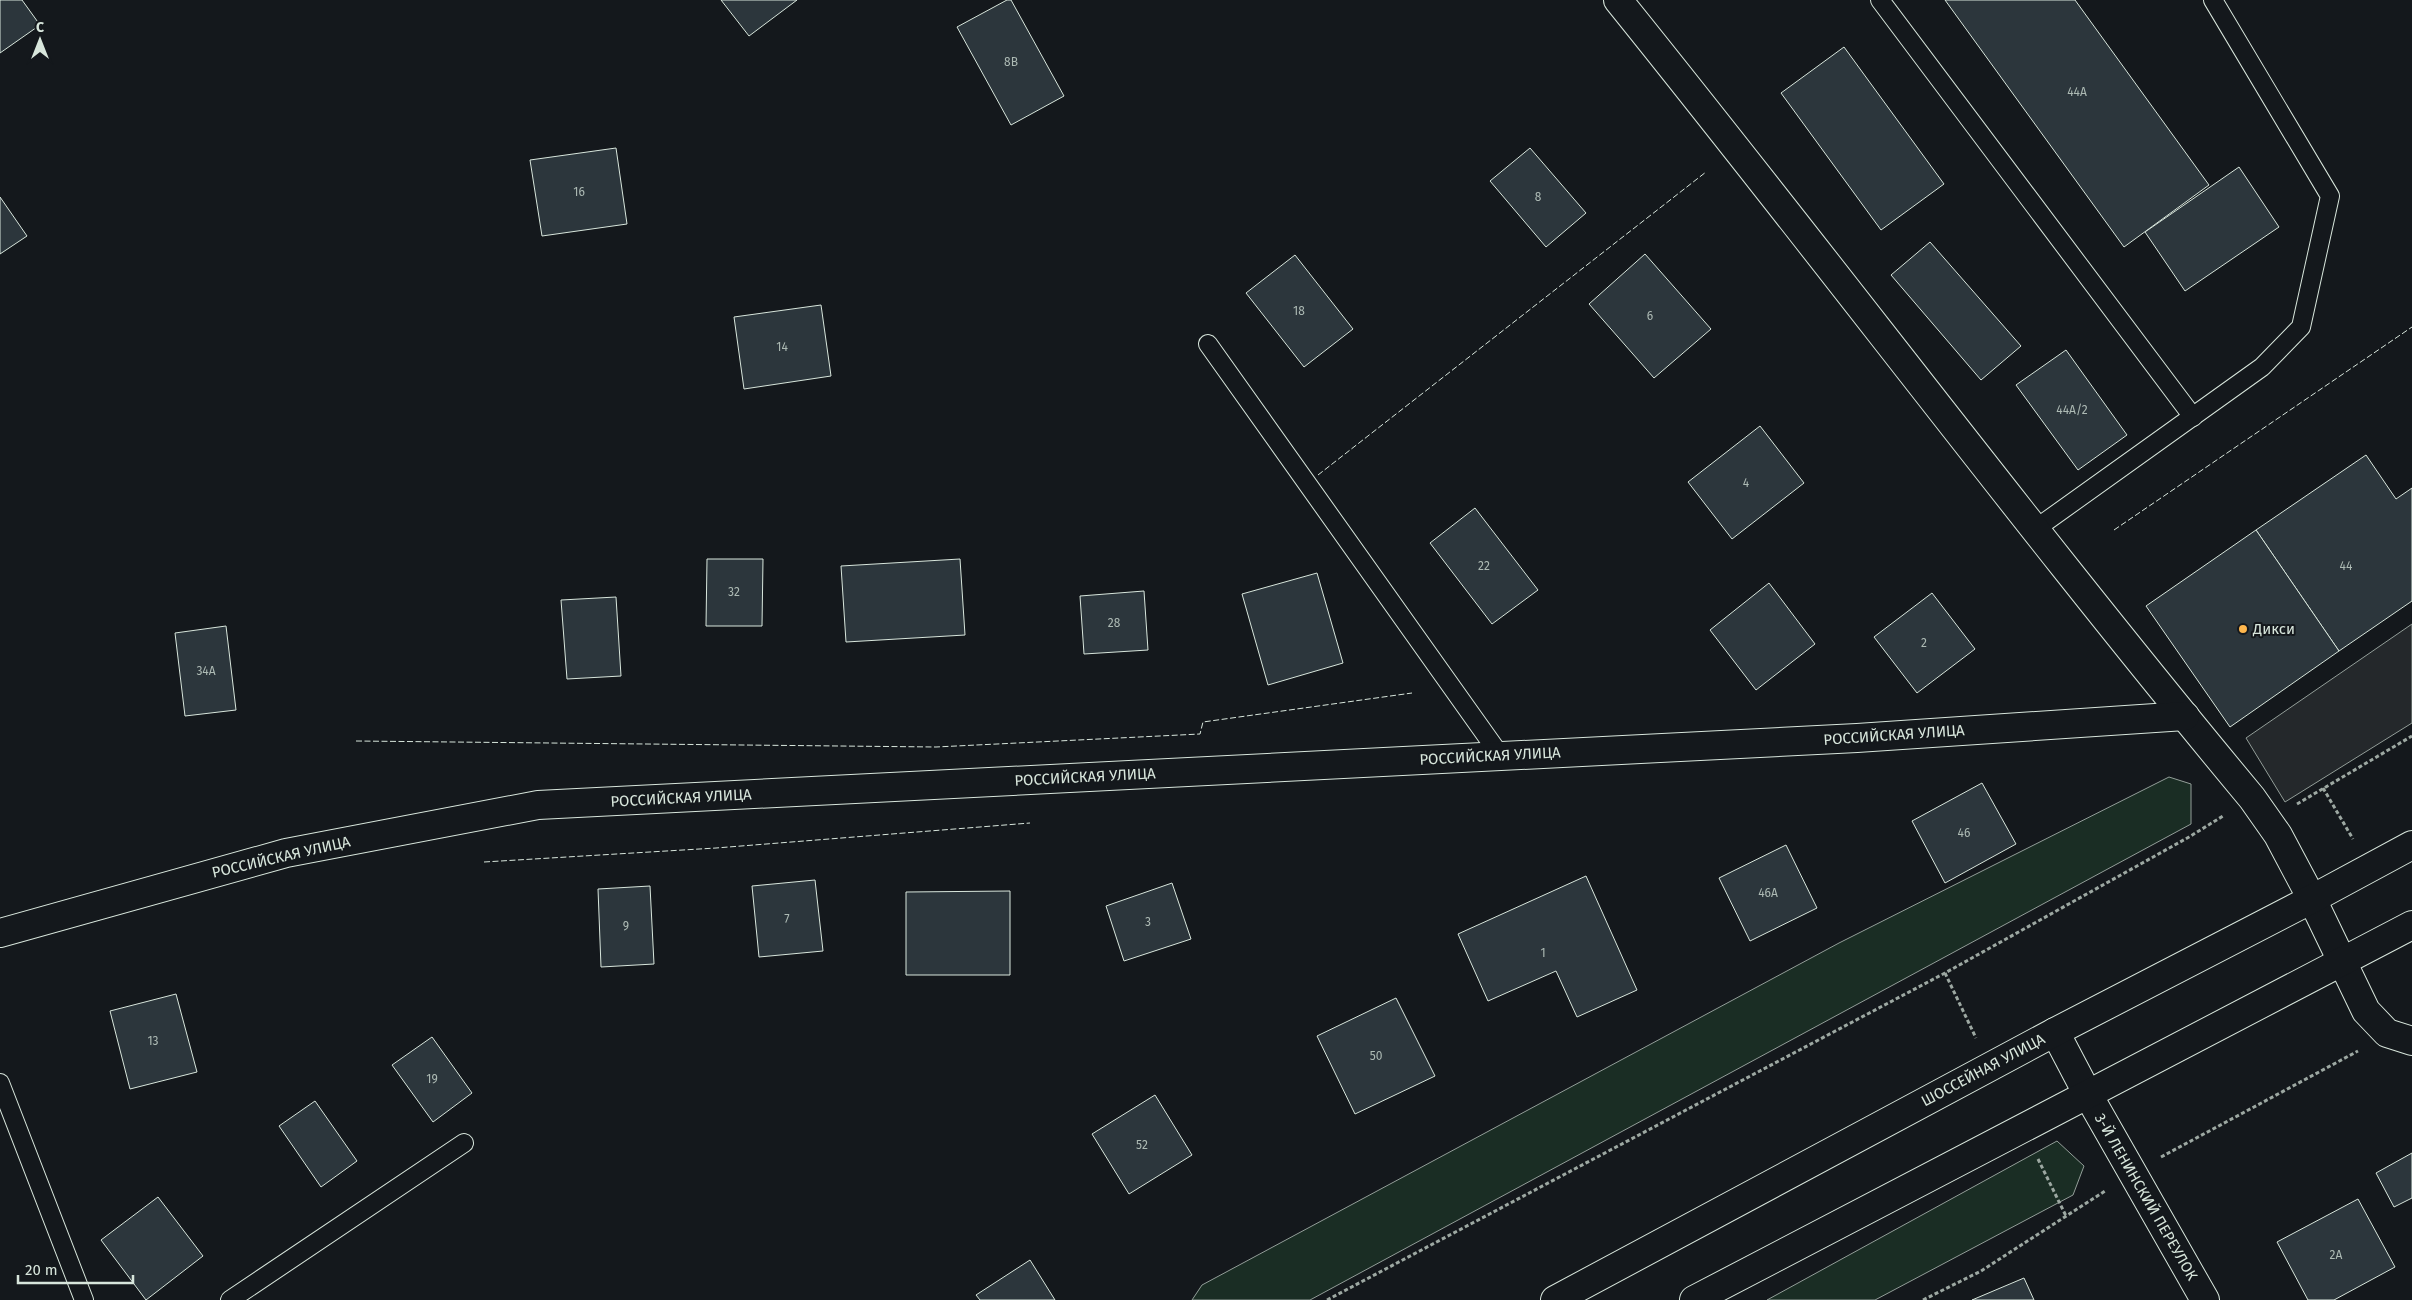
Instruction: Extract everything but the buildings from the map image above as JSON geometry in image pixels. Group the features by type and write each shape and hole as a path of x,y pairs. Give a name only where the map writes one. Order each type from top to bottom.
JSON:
{"street":[{"path":"1618,0 1726,135 2034,530 2252,798 2278,835 2312,899 2366,1011 2387,1033 2412,1042"},
{"name":"РОССИЙСКАЯ УЛИЦА","path":"0,933 286,853 538,805 1857,738 2185,716"},
{"name":"ШОССЕЙНАЯ УЛИЦА","path":"1556,1300 2055,1032 2412,845"},
{"path":"1694,1300 2412,925"},
{"name":"3-Й ЛЕНИНСКИЙ ПЕРЕУЛОК","path":"2055,1032 2087,1094 2205,1300"}],"lane":[{"path":"1880,0 2193,417"},
{"path":"2034,530 2262,368 2301,327 2330,196 2213,0"},
{"path":"1208,344 1500,755"},
{"path":"0,1083 84,1300"},
{"path":"230,1300 464,1143"}],"path":[{"path":"2289,809 2412,736"},
{"path":"1327,1300 1945,973 2189,837 2252,798"},
{"path":"1923,1300 1981,1271 2133,1173 2344,1059 2387,1033"}],"green space":[{"path":"2169,777 2191,784 2191,824 1310,1300 1192,1300 1202,1285 1839,943"},
{"path":"2057,1141 2084,1166 2073,1195 1875,1300 1767,1300"}],"shaded area":[{"path":"2412,624 2412,723 2285,802 2246,738"}],"fence":[{"path":"1318,475 1706,172"},
{"path":"2114,530 2412,327"},
{"path":"356,741 936,747 1200,734 1203,722 1412,693"},
{"path":"484,862 716,848 1030,823"}],"place":[{"name":"Дикси","path":"2243,629"}]}
